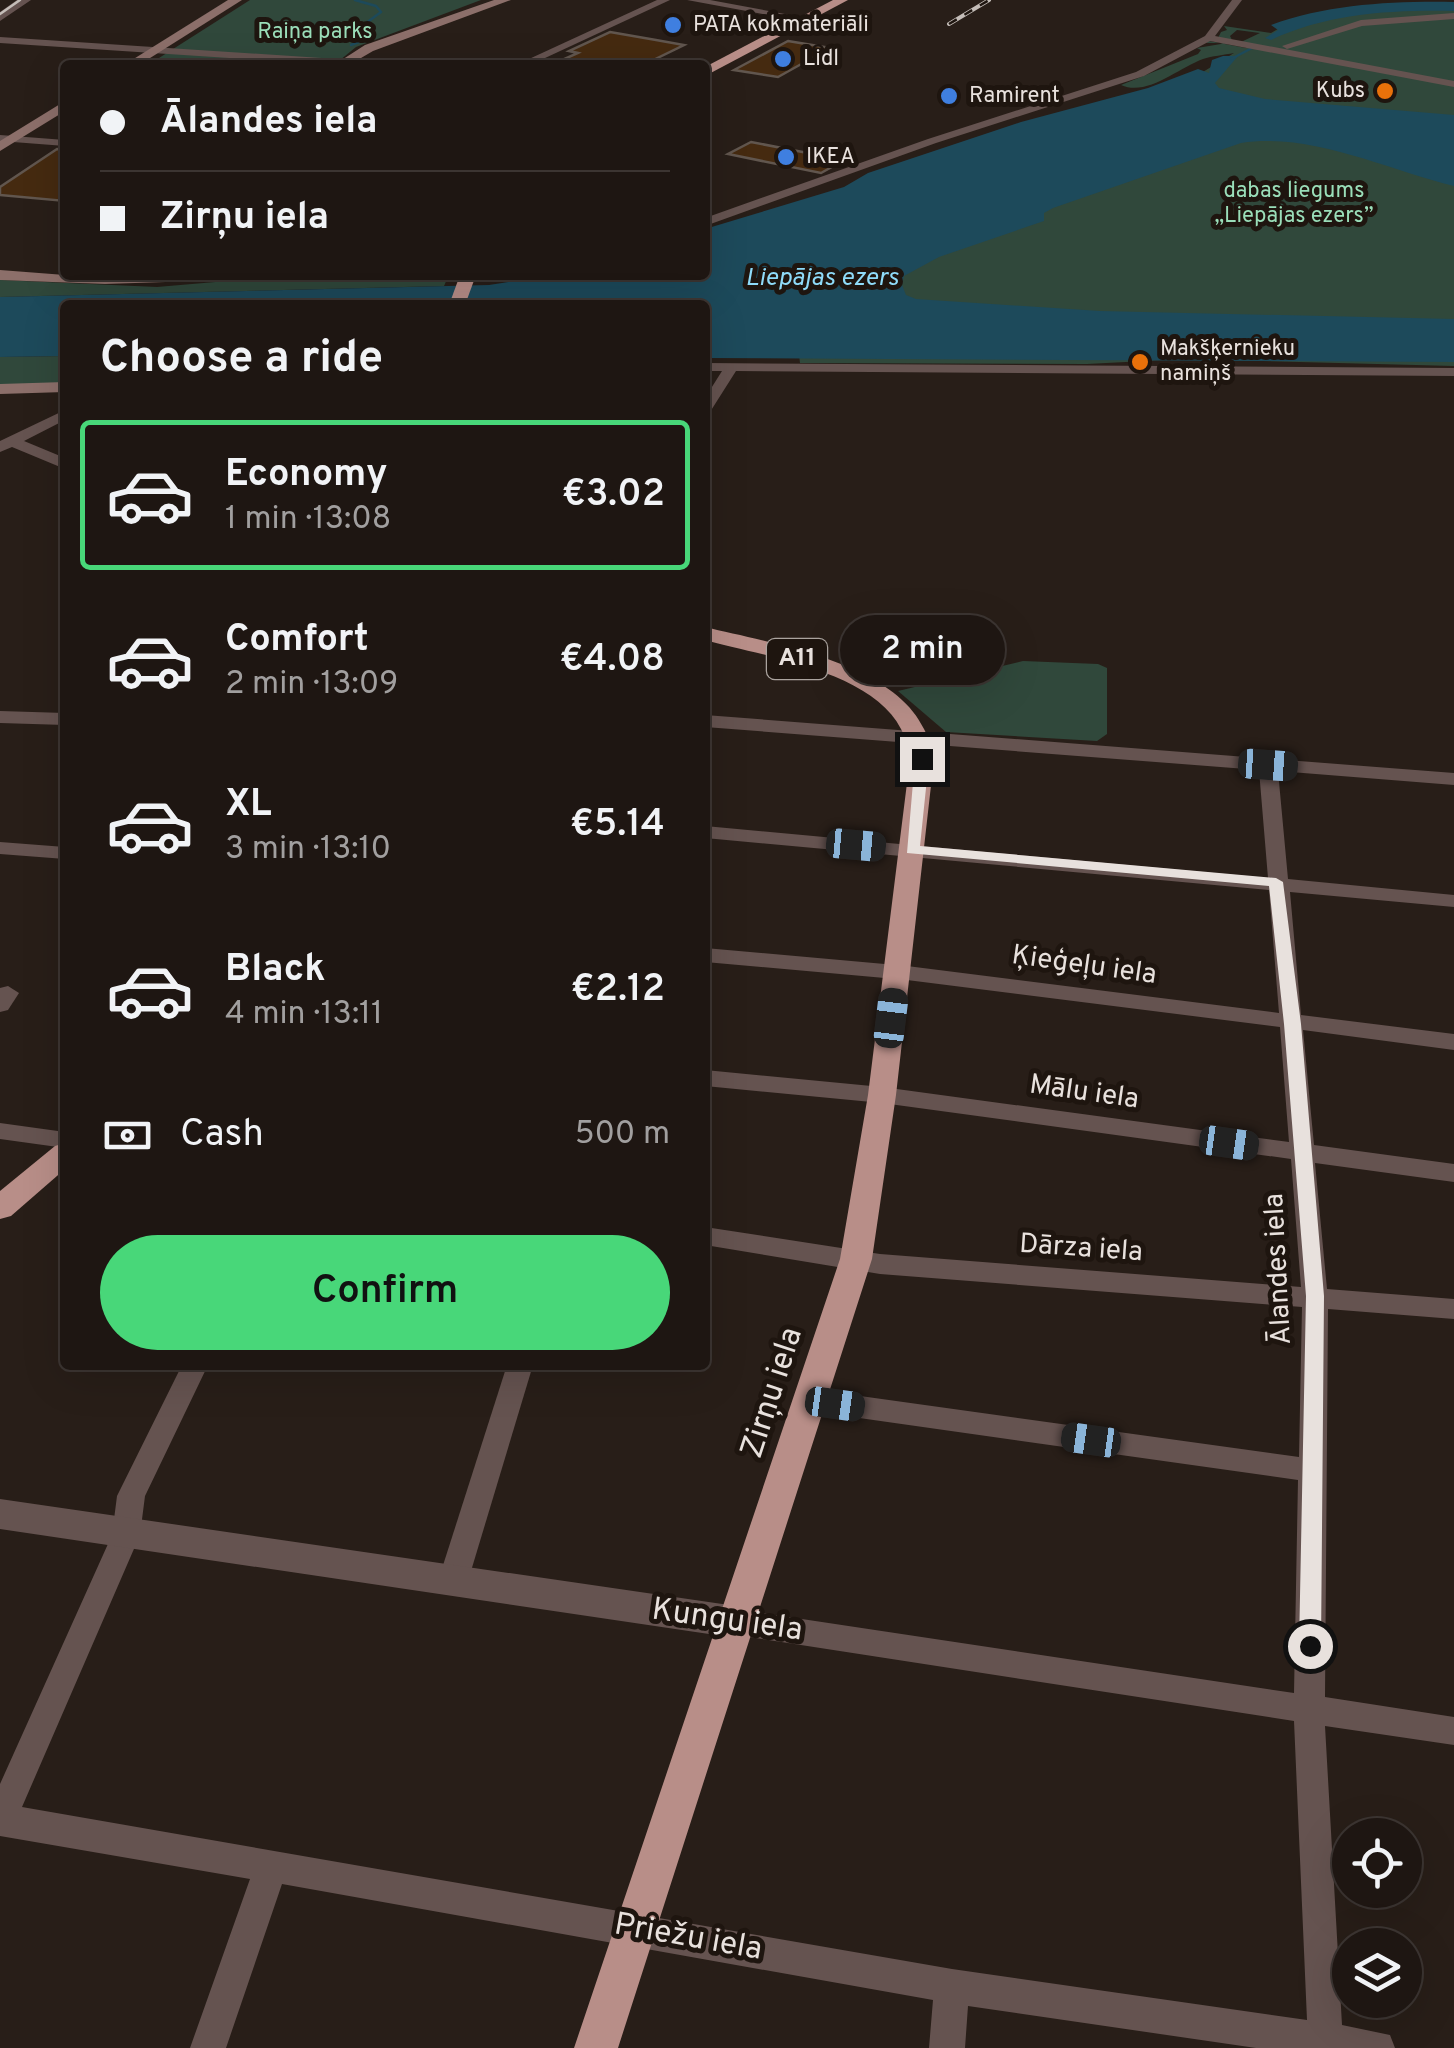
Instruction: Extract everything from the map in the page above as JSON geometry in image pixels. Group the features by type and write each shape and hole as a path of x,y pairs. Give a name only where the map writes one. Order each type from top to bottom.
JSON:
{"highway":[{"path":"710,65 828,0"},
{"path":"710,65 842,0"},
{"name":"A11","path":"710,634 851,676 884,696 908,718 920,739"},
{"name":"Zirņu iela","path":"596,2048 856,1260 882,1095 922,759 920,739"},
{"path":"0,1208 60,1158"}],"main road":[{"path":"138,60 236,0"},
{"path":"350,60 384,42 504,0"},
{"path":"4,141 60,108"},
{"path":"0,272 60,274"},
{"path":"0,389 60,387"}],"street":[{"path":"0,17 25,0"},
{"path":"532,60 664,0"},
{"path":"692,0 796,17"},
{"path":"710,220 1124,80 1210,38 1237,0"},
{"path":"1262,47 1312,42 1361,23 1454,16"},
{"path":"1210,38 1454,84"},
{"path":"0,40 284,60"},
{"path":"4,141 60,143"},
{"path":"710,367 1454,372"},
{"path":"710,400 732,367"},
{"path":"9,438 60,416"},
{"path":"9,438 60,462"},
{"path":"0,716 60,719"},
{"path":"710,721 1454,779"},
{"name":"Ālandes iela","path":"1268,765 1315,1296 1310,1711 1326,2044"},
{"path":"710,832 1454,901"},
{"path":"0,848 60,853"},
{"name":"Ķieģeļu iela","path":"710,954 896,972 1454,1042"},
{"name":"Mālu iela","path":"710,1078 882,1095 1454,1174"},
{"path":"0,1130 60,1139"},
{"name":"Dārza iela","path":"710,1237 856,1260 1454,1309"},
{"path":"0,1820 126,1535 131,1496 193,1370"},
{"path":"453,1582 518,1370"},
{"path":"810,1400 1311,1470"},
{"name":"Kungu iela","path":"0,1514 1454,1731"},
{"name":"Priežu iela","path":"0,1820 952,1986 1326,2044 1377,2048"},
{"path":"208,2048 272,1867"},
{"path":"947,2048 952,1986"}],"green space":[{"name":"Raiņa parks","path":"250,0 481,0 356,47 340,60 156,60"},
{"name":"dabas liegums „Liepājas ezers”","path":"1454,5 1454,366 1184,359 1087,364 800,363 784,231 965,161 1175,89 1234,53 1203,59 1152,84 1131,88 1121,85 1198,54 1201,50 1197,48 1223,44 1246,48 1251,44 1241,42 1260,33 1237,30 1230,36 1232,40 1218,38 1227,30 1224,26 1271,33 1283,26 1366,10"},
{"path":"0,280 157,287 239,280 447,280 444,286 0,297"},
{"path":"60,356 60,384 0,385 0,357"},
{"path":"1023,661 1098,664 1107,668 1107,734 1097,741 946,732 898,691"}],"water":[{"path":"1454,2 1454,11 1361,15 1315,24 1271,40 1265,38 1278,30 1271,25 1315,12 1385,3"},
{"name":"Liepājas ezers","path":"1238,56 1215,83 1219,88 1265,99 1454,115 1454,186 1322,148 1268,141 1241,143 1053,208 1044,213 1044,221 939,257 904,276 906,295 916,299 1100,311 1454,319 1454,362 710,358 710,300 60,300 60,356 0,357 0,297 489,285 522,280 710,280 710,227 844,187 868,173 1021,122 1148,88 1198,69 1209,73 1212,60"}],"building":[{"path":"610,32 684,45 653,60 562,60 578,53 569,51"},
{"name":"Lidl","path":"788,41 830,48 778,77 734,70"},
{"name":"IKEA","path":"751,142 844,160 821,173 728,154"},
{"path":"60,149 60,201 0,195 0,187"}],"waterway":[{"path":"351,45 364,40 366,32 358,29 381,12 376,6 355,0"},
{"path":"1231,59 1252,48"}],"tram line":[{"path":"0,14 20,0"}],"railway":[{"path":"949,24 989,0"}],"place":[{"name":"PATA kokmateriāli","path":"673,25"},
{"name":"Lidl","path":"783,59"},
{"name":"Kubs","path":"1385,91"},
{"name":"Ramirent","path":"949,96"},
{"name":"IKEA","path":"786,157"},
{"name":"Makšķernieku namiņš","path":"1140,362"}],"route":[{"path":"922,759 912,850 1276,882 1315,1296 1310,1646"}]}
